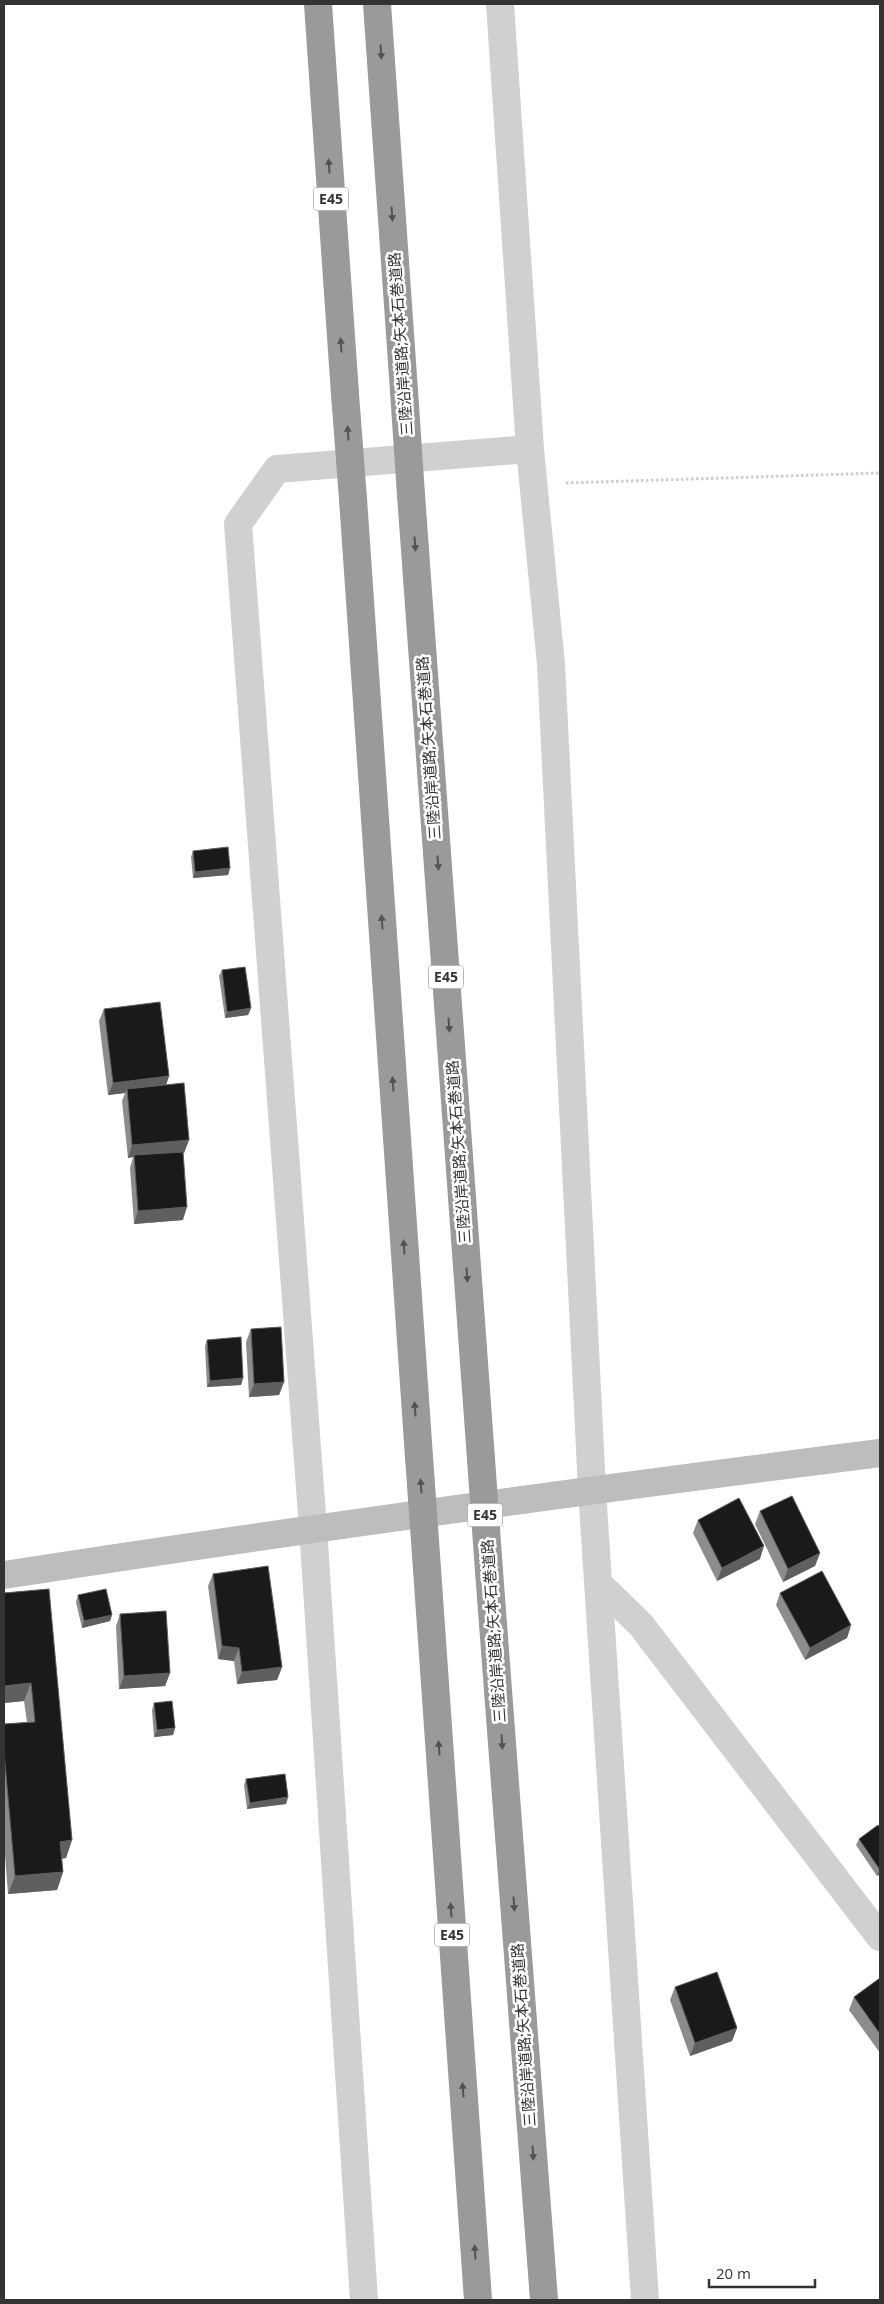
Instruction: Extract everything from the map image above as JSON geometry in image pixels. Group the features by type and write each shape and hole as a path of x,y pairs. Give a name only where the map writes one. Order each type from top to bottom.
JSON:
{"highway":[{"name":"E45","path":"318,4 478,2300"},
{"name":"三陸沿岸道路;矢本石巻道路","path":"377,4 489,1571 544,2300"}],"street":[{"path":"500,4 530,449 550,664 592,1490 600,1584 645,2300"},
{"path":"364,2300 313,1528 238,524 277,469 530,449"},
{"path":"4,1575 313,1528 592,1490 880,1454"},
{"path":"600,1584 641,1625 880,1937"}],"path":[{"path":"533,484 880,473"}],"building":[{"path":"228,847 230,868 195,872 193,851"},
{"path":"245,967 251,1008 227,1012 222,970"},
{"path":"160,1002 169,1076 113,1083 104,1009"},
{"path":"184,1083 189,1140 132,1145 127,1089"},
{"path":"183,1152 187,1207 138,1211 134,1155"},
{"path":"281,1327 284,1382 254,1384 251,1329"},
{"path":"241,1337 243,1378 210,1381 207,1340"},
{"path":"792,1496 820,1553 788,1569 760,1511"},
{"path":"739,1498 764,1546 722,1568 698,1520"},
{"path":"268,1566 282,1667 242,1672 239,1648 222,1646 213,1574"},
{"path":"822,1571 851,1625 810,1648 780,1593"},
{"path":"49,1589 72,1840 60,1842 63,1872 15,1876 4,1752 4,1724 35,1722 31,1683 4,1686 4,1593"},
{"path":"106,1589 112,1615 84,1621 78,1595"},
{"path":"166,1611 170,1673 124,1676 120,1614"},
{"path":"172,1701 175,1728 157,1730 154,1703"},
{"path":"285,1774 288,1797 250,1803 246,1779"},
{"path":"878,1825 880,1828 880,1870 859,1839"},
{"path":"717,1972 737,2028 695,2043 675,1987"},
{"path":"880,1978 880,2034 854,1997"}]}
